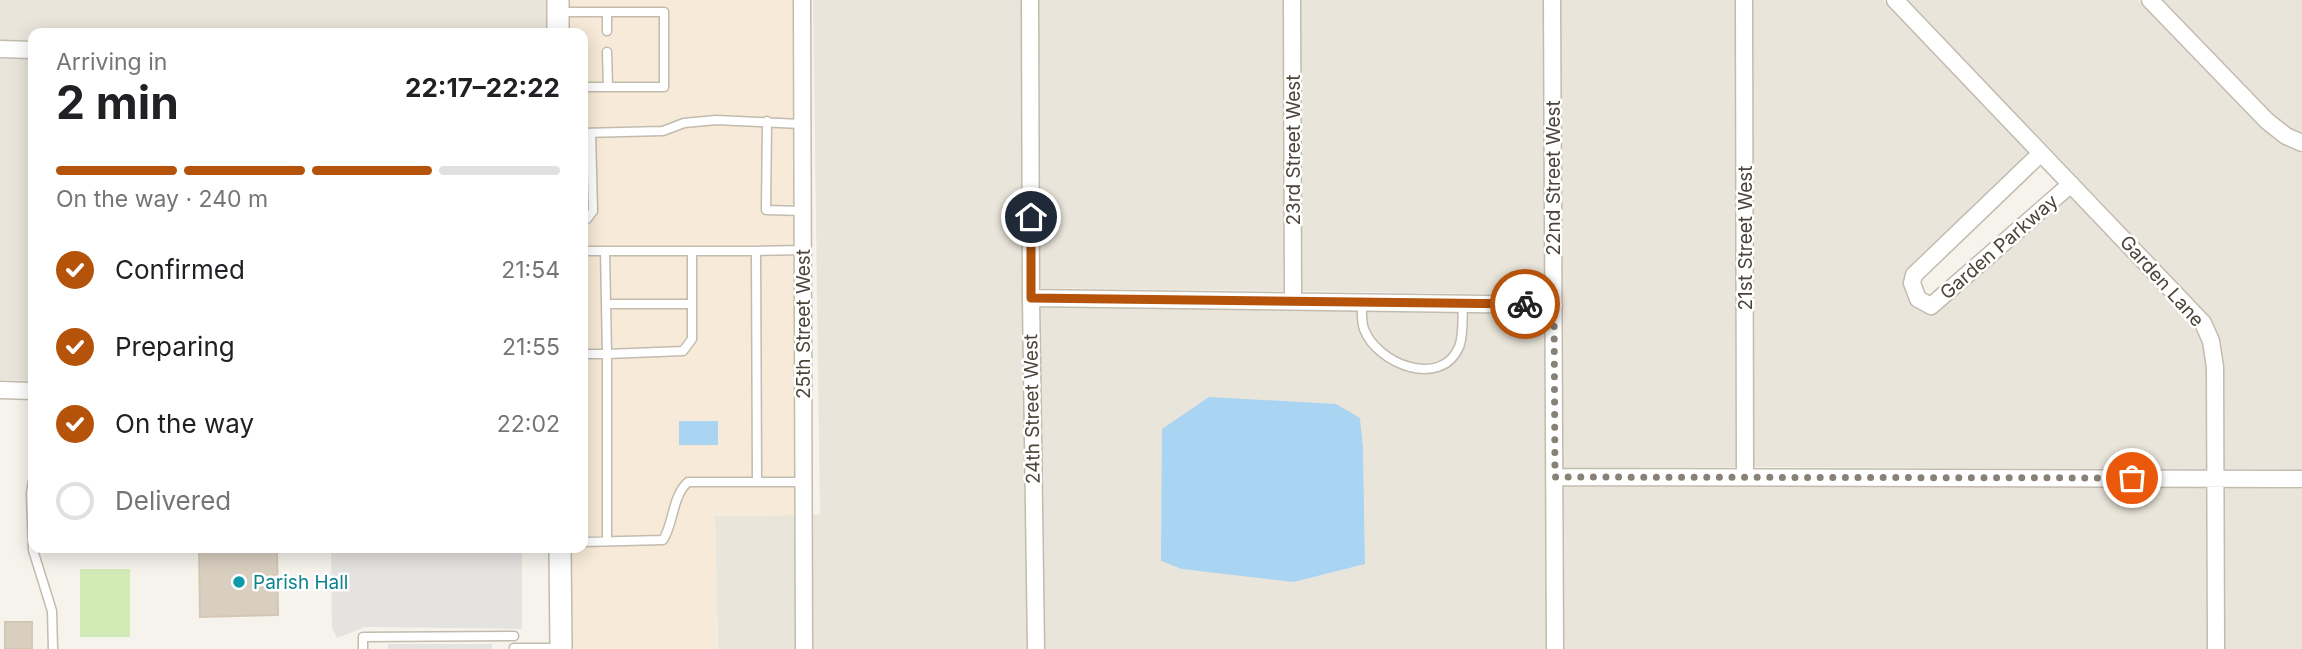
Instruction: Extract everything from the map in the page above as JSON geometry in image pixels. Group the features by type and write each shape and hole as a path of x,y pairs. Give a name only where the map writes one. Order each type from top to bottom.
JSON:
{"street":[{"name":"25th Street West","path":"802,0 804,649"},
{"name":"24th Street West","path":"1030,0 1036,649"},
{"name":"23rd Street West","path":"1292,0 1293,300"},
{"name":"22nd Street West","path":"1552,0 1555,649"},
{"name":"21st Street West","path":"1744,0 1745,477"},
{"name":"Garden Lane","path":"1895,0 2203,323 2211,341 2215,367 2216,649"},
{"path":"2150,0 2267,121 2286,136 2302,143"},
{"path":"0,49 28,50"},
{"name":"Garden Parkway","path":"2041,153 1918,269 1912,284 1918,299 1931,306 2071,184"},
{"path":"1031,298 1554,305"},
{"path":"0,390 28,390"},
{"path":"1555,477 2302,480"},
{"path":"561,553 561,648"}],"lane":[{"path":"607,12 607,31"},
{"path":"558,15 664,12 664,87 588,87"},
{"path":"607,52 608,87"},
{"path":"588,133 663,131 684,123 716,120 802,124"},
{"path":"767,121 766,210 803,211"},
{"path":"588,146 593,211 588,218"},
{"path":"588,251 803,250"},
{"path":"605,251 607,541"},
{"path":"588,355 683,351 692,339 692,251"},
{"path":"756,251 757,482"},
{"path":"1362,302 1363,328 1377,350 1396,363 1415,369 1433,367 1450,360 1460,345 1463,303"},
{"path":"606,304 692,304"},
{"path":"588,542 663,540 668,533 681,488 688,482 804,482"},
{"path":"34,553 51,611 52,649"},
{"path":"363,649 363,637 514,636"},
{"path":"514,648 561,648"}],"shaded area":[{"path":"0,0 550,0 550,28 28,28 28,40 0,40"},
{"path":"567,0 793,0 795,515 715,516 718,649 569,649 569,553 588,553 588,28 567,28"},
{"path":"813,0 1021,0 1027,649 813,649 812,515 820,514"},
{"path":"1038,0 1284,0 1285,291 1039,288"},
{"path":"1301,0 1544,0 1546,295 1301,291"},
{"path":"1560,0 1736,0 1737,467 1563,468"},
{"path":"1753,0 1883,0 2028,152 1908,268 1904,286 1913,307 1929,315 1936,313 2071,197 2196,328 2203,344 2206,368 2207,469 1753,467"},
{"path":"1908,0 2138,0 2261,128 2283,145 2302,153 2302,470 2224,469 2223,366 2220,339 2209,316"},
{"path":"2163,0 2302,0 2302,133 2290,128 2273,114"},
{"path":"0,59 28,59 28,381 0,380"},
{"path":"1039,307 1546,314 1547,649 1044,649","holes":["1360,418 1365,564 1294,582"]},
{"path":"1563,487 2207,488 2208,649 1564,649"},
{"path":"2224,488 2302,489 2302,649 2225,649"},
{"path":"795,515 796,649 718,649 715,516"},
{"path":"331,553 522,553 522,629 365,627 337,638 332,628"},
{"path":"388,644 492,644 492,649 388,649"}],"green space":[{"path":"80,569 130,569 130,637 80,637"}],"water":[{"path":"1209,397 1336,404 1360,418 1365,564 1294,582 1182,569 1161,561 1162,429"},
{"path":"679,421 718,421 718,445 679,445"}],"building":[{"name":"Parish Hall","path":"199,553 277,553 278,615 200,617"},
{"path":"5,622 32,622 32,649 5,649"}],"way so far":[{"path":"1525,304 1554,305 1555,477 2132,478"}],"place":[{"name":"Parish Hall","path":"239,582"}],"route":[{"path":"1031,217 1031,298 1525,304"}]}
